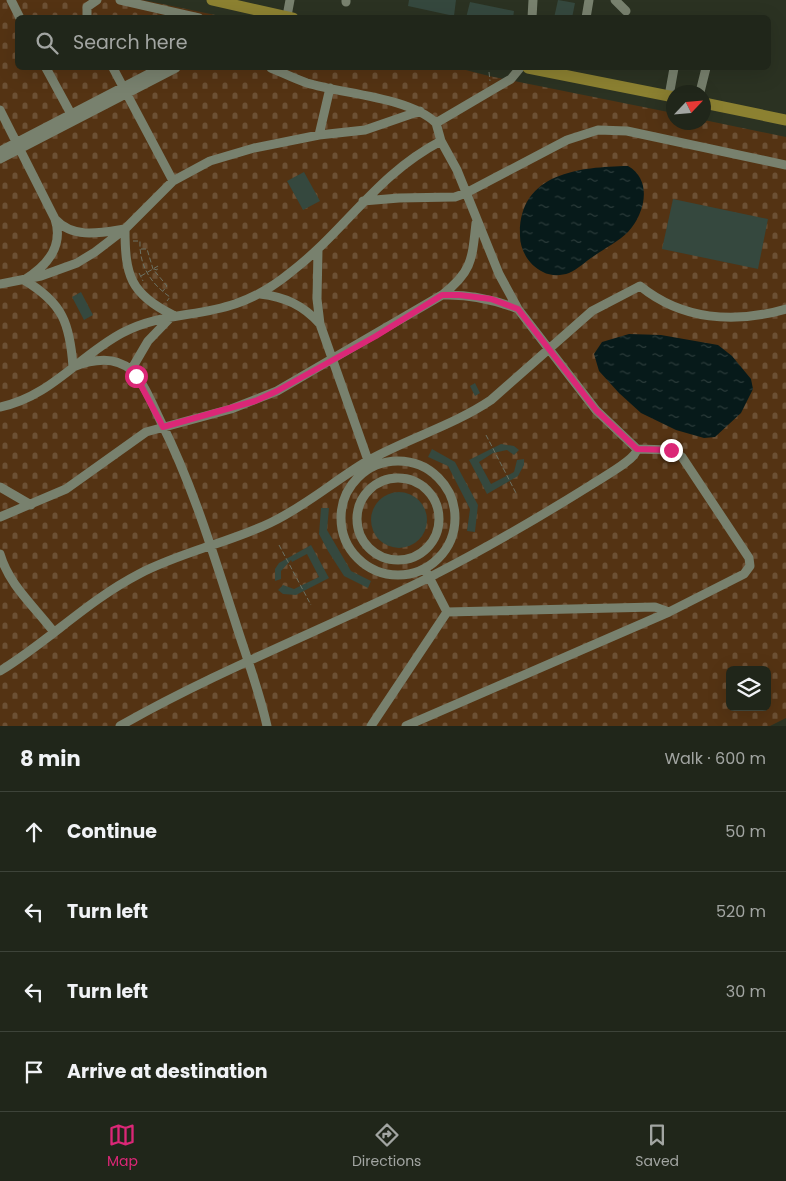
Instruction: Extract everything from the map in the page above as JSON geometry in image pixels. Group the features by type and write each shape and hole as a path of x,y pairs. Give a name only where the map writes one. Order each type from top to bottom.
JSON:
{"main road":[{"path":"212,0 281,15"},
{"path":"538,70 666,96"},
{"path":"711,104 786,120"}],"street":[{"path":"11,0 18,15"},
{"path":"87,15 87,7 97,0"},
{"path":"120,0 186,15"},
{"path":"290,0 290,15"},
{"path":"532,0 532,15"},
{"path":"586,15 589,0"},
{"path":"615,0 626,11"},
{"path":"47,70 71,114"},
{"path":"114,70 173,180"},
{"path":"0,150 18,145 125,90 157,70"},
{"path":"0,160 18,145 71,114 171,70"},
{"path":"276,70 306,82 420,111 436,123 441,141 466,193 500,274 518,309 596,410 637,449 671,450 682,457 750,558 750,566 744,574 669,612 406,726"},
{"path":"436,123 511,79 518,70"},
{"path":"672,85 674,70"},
{"path":"702,85 706,70"},
{"path":"320,135 330,88"},
{"path":"0,110 55,219 59,231 58,240 48,262 40,270 24,280"},
{"path":"0,284 41,276 77,262 112,241 173,180 202,165 232,153 320,135 364,130 420,111"},
{"path":"363,201 455,197 567,140 598,130 627,131 786,165"},
{"path":"0,407 44,390 122,333 173,315 235,304 260,294 318,250 363,201 407,161 441,141"},
{"path":"55,219 63,227 78,233 98,233 125,229"},
{"path":"0,517 66,489 146,432 255,401 333,360 442,295 463,278 468,270 476,220"},
{"path":"125,229 127,268 131,281 147,301 173,315"},
{"path":"318,250 317,299 320,324 370,465"},
{"path":"24,280 49,297 63,316 72,342 73,367"},
{"path":"0,671 23,657 81,610 140,573 172,559 272,522 370,465 401,443 477,409 492,400 592,310 640,286 655,298 674,308 695,315 718,318 743,317 786,309"},
{"path":"260,294 293,302 311,314 320,324"},
{"path":"442,295 491,299 518,309"},
{"path":"131,370 148,342 173,315"},
{"path":"73,367 86,362 106,360 131,370 163,427 201,512 267,726"},
{"path":"120,726 189,689 248,662 427,573 558,505 633,457 637,449"},
{"path":"406,462 421,467 438,478 451,497 455,520 453,532 443,553 427,573 399,575 381,572 361,561 345,539 342,512 351,486 370,465 406,462"},
{"path":"415,482 421,467"},
{"path":"397,478 415,482 426,489 434,499 438,511 438,528 430,544 420,554 407,559 386,558 374,552 364,542 358,529 357,514 363,496 378,482 397,478"},
{"path":"0,487 31,504"},
{"path":"342,512 357,514"},
{"path":"438,528 453,532"},
{"path":"0,554 5,572 12,583 53,632"},
{"path":"381,572 386,558"},
{"path":"427,573 446,612"},
{"path":"446,612 655,607 669,612"},
{"path":"372,726 446,612"}],"path":[{"path":"489,72 490,81"},
{"path":"125,240 140,241 140,250 146,272 162,292 170,297 162,310"},
{"path":"140,250 147,249 154,269 166,286 162,292"},
{"path":"141,276 154,269"},
{"path":"486,435 517,495"},
{"path":"279,545 311,604"}],"green space":[{"path":"0,0 143,0 215,15 15,15 15,70 466,70 666,112 666,130 711,130 711,121 786,137 786,718 770,726 0,726"}],"water":[{"path":"628,166 636,172 641,180 644,197 639,216 628,232 569,273 549,274 534,266 524,252 520,236 522,215 529,199 540,186 572,172 590,168"},
{"path":"629,334 661,335 718,345 732,356 751,379 753,389 741,413 715,437 704,438 676,430 641,413 599,371 594,354 602,342"}],"building":[{"path":"409,0 456,0 454,15 408,6"},
{"path":"558,0 575,3 573,15 555,15"},
{"path":"470,2 514,11 513,15 467,15"},
{"path":"304,172 320,201 303,210 287,181"},
{"path":"673,199 768,219 758,269 662,249"},
{"path":"81,292 93,315 84,320 72,297"},
{"path":"475,383 480,393 475,396 470,386"},
{"path":"501,444 514,446 519,450 514,455 507,450 493,453 479,462 491,484 514,472 517,460 524,459 524,465 518,476 487,494 469,460"},
{"path":"432,449 455,462 478,505 475,532 467,531 470,509 448,466 428,457"},
{"path":"393,492 405,492 415,496 423,504 427,520 423,536 415,544 405,548 393,548 383,544 375,536 371,526 371,514 375,504 383,496"},
{"path":"321,508 329,508 327,530 351,571 371,581 368,588 344,576 328,551 319,534"},
{"path":"311,545 329,578 296,595 283,594 278,590 283,585 294,589 319,577 307,554 292,562 291,560 281,571 281,579 275,581 275,569 279,563"}],"route":[{"path":"136,376 163,427 231,409 277,391 376,336 442,295 491,299 518,309 533,332 596,410 615,429 636,445 637,449 671,450"}]}
